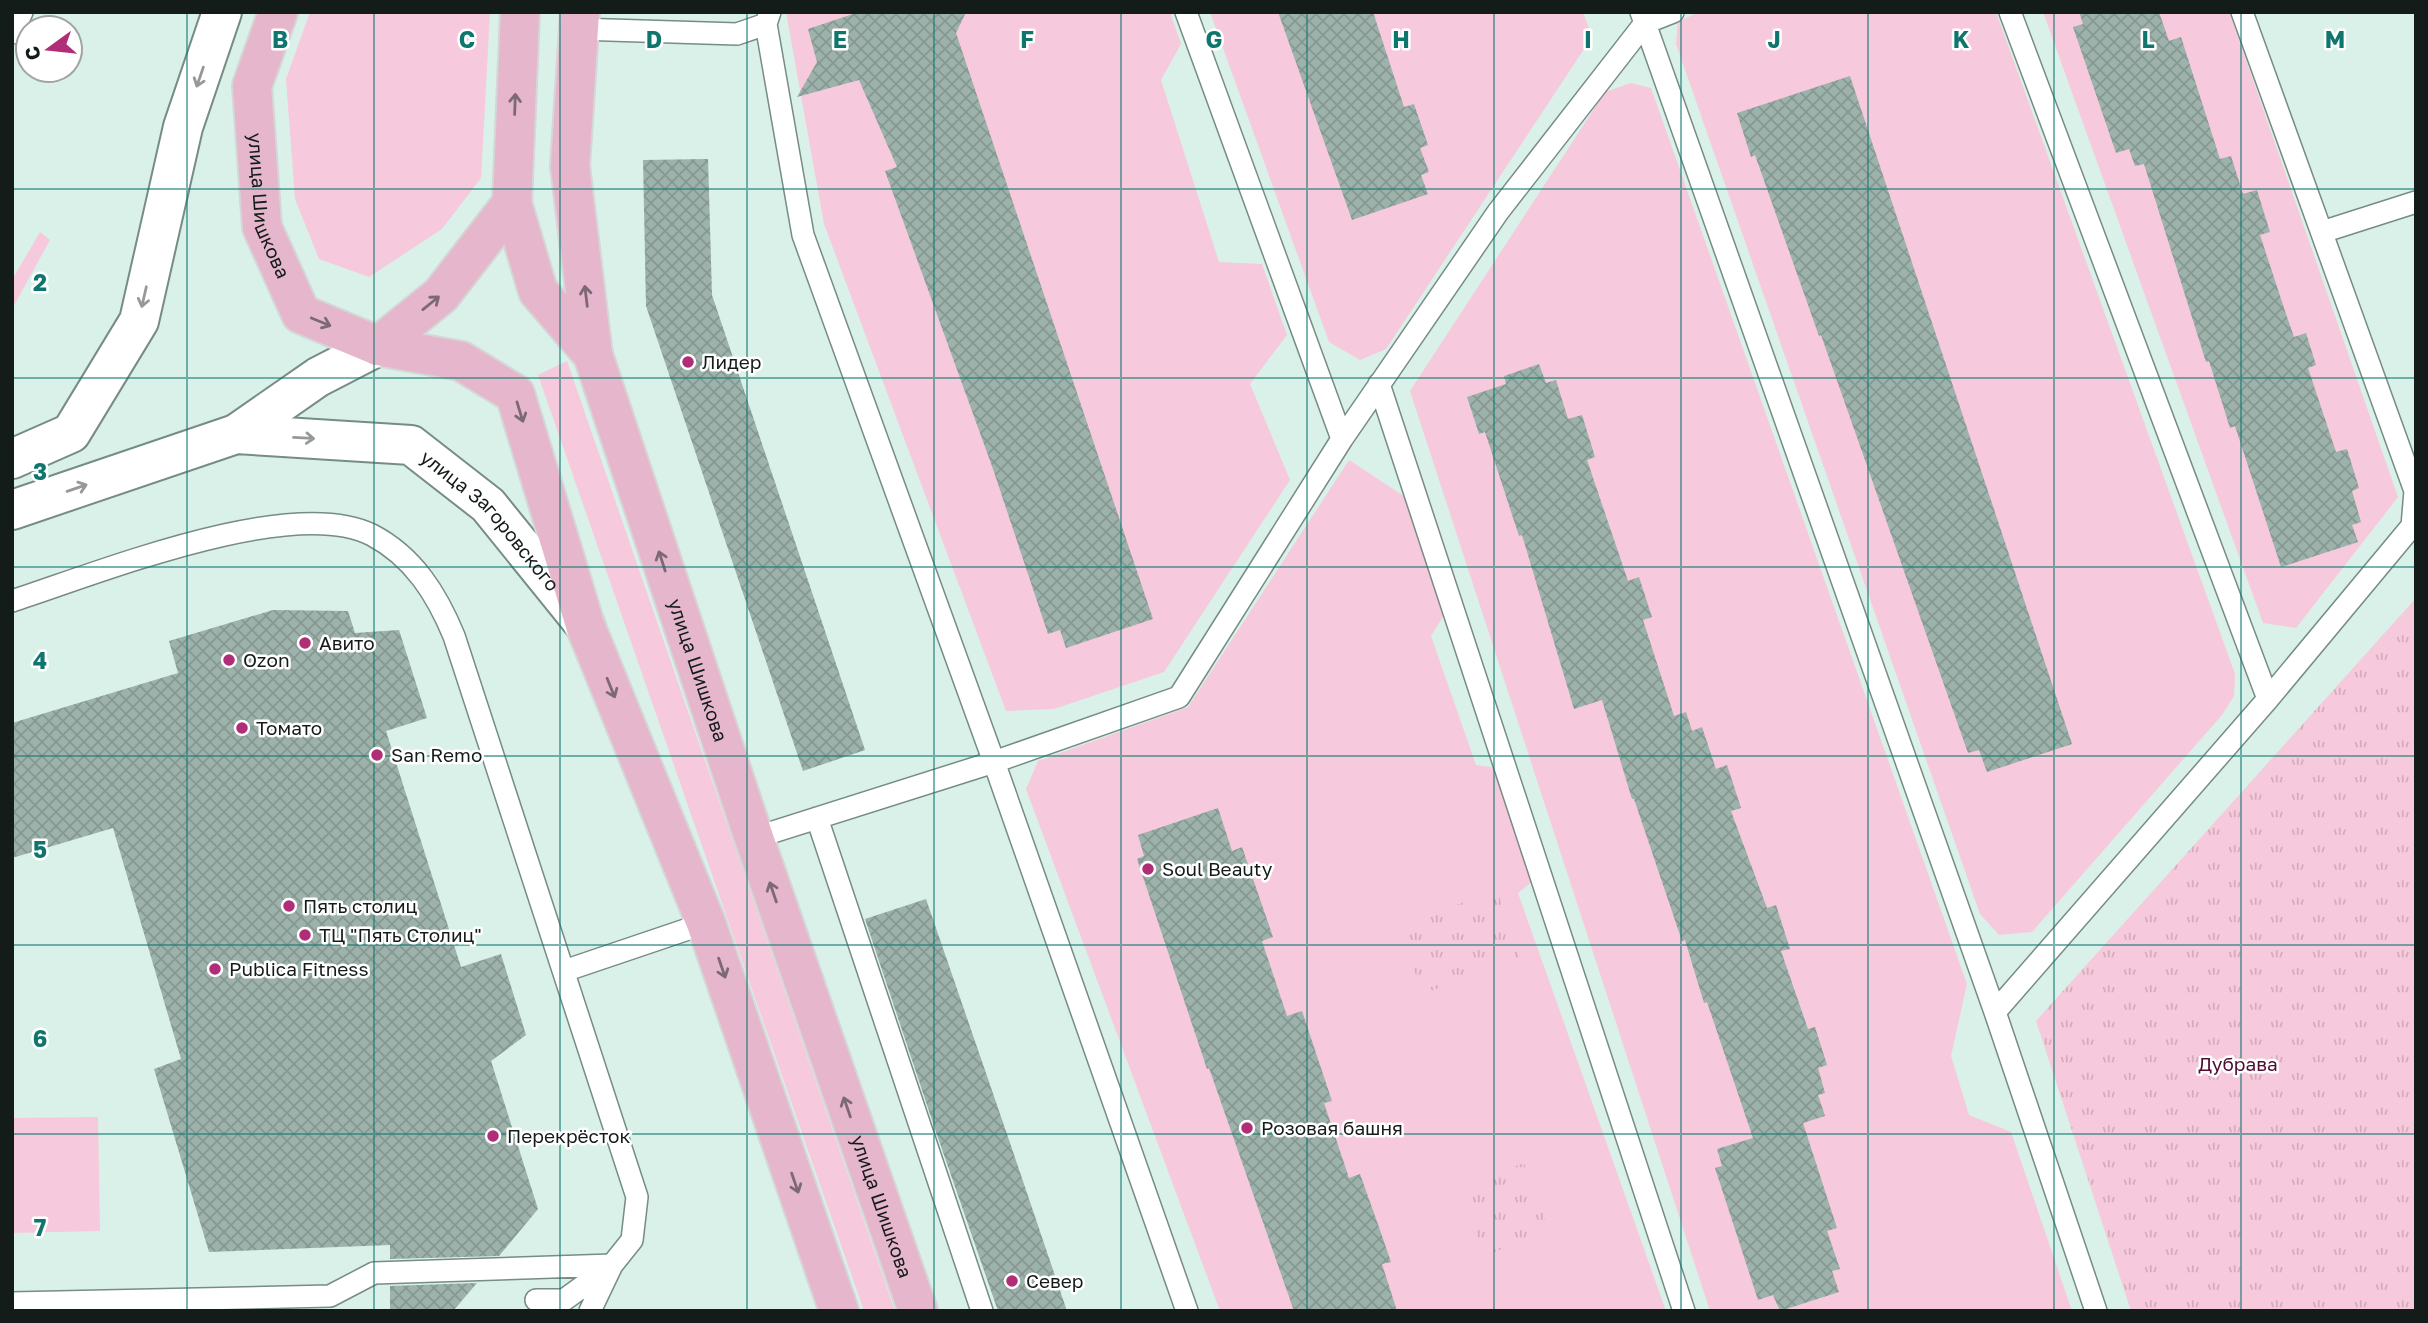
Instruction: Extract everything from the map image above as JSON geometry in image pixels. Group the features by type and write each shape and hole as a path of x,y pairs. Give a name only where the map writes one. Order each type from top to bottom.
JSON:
{"main road":[{"name":"улица Шишкова","path":"278,12 252,86 262,227 302,314 378,346 461,361 515,394 585,625 706,923 839,1311"},
{"path":"520,12 512,203 538,291 593,355"},
{"name":"улица Шишкова","path":"579,21 570,166 593,355 754,838 918,1311"},
{"path":"378,346 440,295 512,203"}],"street":[{"path":"12,459 71,433 139,321 183,127 222,12"},
{"path":"236,434 318,377 378,346"},
{"name":"улица Загоровского","path":"12,510 236,434 411,445 488,505 585,625"}],"lane":[{"path":"12,33 22,12"},
{"path":"1186,12 1342,439"},
{"path":"754,838 994,762 1179,697 1342,439 1498,212 1643,17 1673,12"},
{"path":"2010,12 2268,699"},
{"path":"1995,1012 2268,699 2412,526 2415,491 2242,12"},
{"path":"1643,17 1995,1012 2096,1311"},
{"path":"579,21 737,34 768,18 803,235 994,762 1187,1311"},
{"path":"2322,232 2416,202"},
{"path":"1379,384 1684,1311"},
{"path":"12,601 177,548 266,527 324,523 371,534 405,558 438,598 454,636 637,1197 632,1240 612,1265 590,1311"},
{"path":"817,818 982,1311"},
{"path":"564,971 706,923"},
{"path":"536,1300 564,1300 612,1265"},
{"path":"12,1303 337,1303 374,1273 612,1265"}],"green space":[{"path":"310,12 490,12 481,178 442,229 369,277 319,259 295,199 286,79"},
{"path":"786,12 1170,12 1181,44 1161,80 1219,262 1262,264 1287,335 1250,384 1290,480 1164,672 1054,709 1006,711 824,224"},
{"path":"1210,12 1583,12 1592,37 1386,349 1360,360 1329,342"},
{"path":"1699,12 1996,12 2235,674 2234,696 2222,715 2032,932 1999,935 1980,914 1676,44 1678,22"},
{"path":"2043,12 2230,14 2398,497 2296,628 2263,623"},
{"path":"1631,83 1651,88 1967,984 1951,1056 1969,1115 2011,1132 2072,1311 1710,1311 1410,391 1605,92"},
{"path":"40,232 50,240 12,309 12,280"},
{"path":"567,361 895,1311 864,1311 538,375"},
{"path":"1349,460 1428,512 1454,599 1431,636 1476,765 1517,771 1549,868 1518,893 1666,1311 1220,1311 1026,789 1038,761 1188,707"},
{"name":"Дубрава","path":"2416,598 2416,1311 2131,1311 2036,1021"},
{"path":"1497,891 1521,960 1422,994 1399,924"},
{"path":"98,1117 100,1231 12,1233 12,1118"},
{"path":"1524,1163 1550,1232 1483,1256 1458,1187"}],"building":[{"path":"859,12 966,12 956,33 1153,619 1066,648 1060,630 1048,634 993,469 885,171 897,167 859,80 797,97 817,62 808,29"},
{"path":"1278,12 1373,12 1404,107 1414,104 1428,145 1420,148 1429,172 1421,175 1428,194 1352,220"},
{"path":"2079,12 2159,12 2169,41 2181,37 2220,159 2231,156 2243,194 2257,190 2270,232 2260,235 2286,314 2294,337 2306,333 2316,365 2308,368 2336,452 2347,449 2359,488 2352,491 2361,522 2352,525 2358,542 2281,567 2235,426 2230,428 2209,361 2206,362 2144,164 2135,166 2129,149 2116,153 2073,27 2083,24"},
{"path":"1850,76 2072,744 1987,772 1979,750 1968,753 1821,335 1819,336 1755,155 1751,157 1737,113"},
{"path":"708,159 712,295 865,750 803,771 646,306 643,160"},
{"path":"1539,364 1546,383 1556,380 1568,419 1582,415 1595,457 1587,460 1628,581 1639,577 1652,617 1643,620 1674,716 1686,712 1692,731 1702,727 1716,769 1727,765 1741,808 1731,811 1767,908 1776,905 1790,949 1781,951 1808,1029 1815,1027 1827,1065 1818,1068 1825,1093 1818,1095 1825,1116 1803,1123 1837,1228 1827,1231 1840,1269 1832,1271 1839,1292 1780,1311 1773,1295 1758,1300 1715,1168 1722,1166 1717,1149 1753,1138 1707,1002 1704,1003 1685,940 1682,941 1632,799 1602,700 1574,709 1522,535 1519,536 1485,432 1479,434 1467,397 1506,384 1504,376"},
{"name":"Пять столиц","path":"273,610 348,611 355,633 399,630 427,718 386,731 461,967 501,954 526,1035 491,1061 538,1209 499,1256 390,1259 390,1245 209,1252 154,1069 181,1059 113,828 12,858 12,723 178,673 169,641"},
{"path":"1218,808 1232,851 1242,847 1273,937 1262,941 1287,1016 1302,1011 1332,1101 1324,1103 1349,1178 1360,1174 1380,1230 1391,1262 1382,1264 1397,1311 1294,1311 1209,1068 1207,1069 1137,859 1144,856 1138,835"},
{"path":"926,899 1067,1311 998,1311 935,1129 865,919"},
{"path":"477,1283 453,1311 390,1311 390,1286"}],"place":[{"name":"Лидер","path":"688,362"},
{"name":"Авито","path":"305,643"},
{"name":"Ozon","path":"229,660"},
{"name":"Томато","path":"242,728"},
{"name":"San Remo","path":"377,755"},
{"name":"Soul Beauty","path":"1148,869"},
{"name":"Пять столиц","path":"289,906"},
{"name":"ТЦ \"Пять Столиц\"","path":"305,935"},
{"name":"Publica Fitness","path":"215,969"},
{"name":"Розовая башня","path":"1247,1128"},
{"name":"Перекрёсток","path":"493,1136"},
{"name":"Север","path":"1012,1281"}]}
